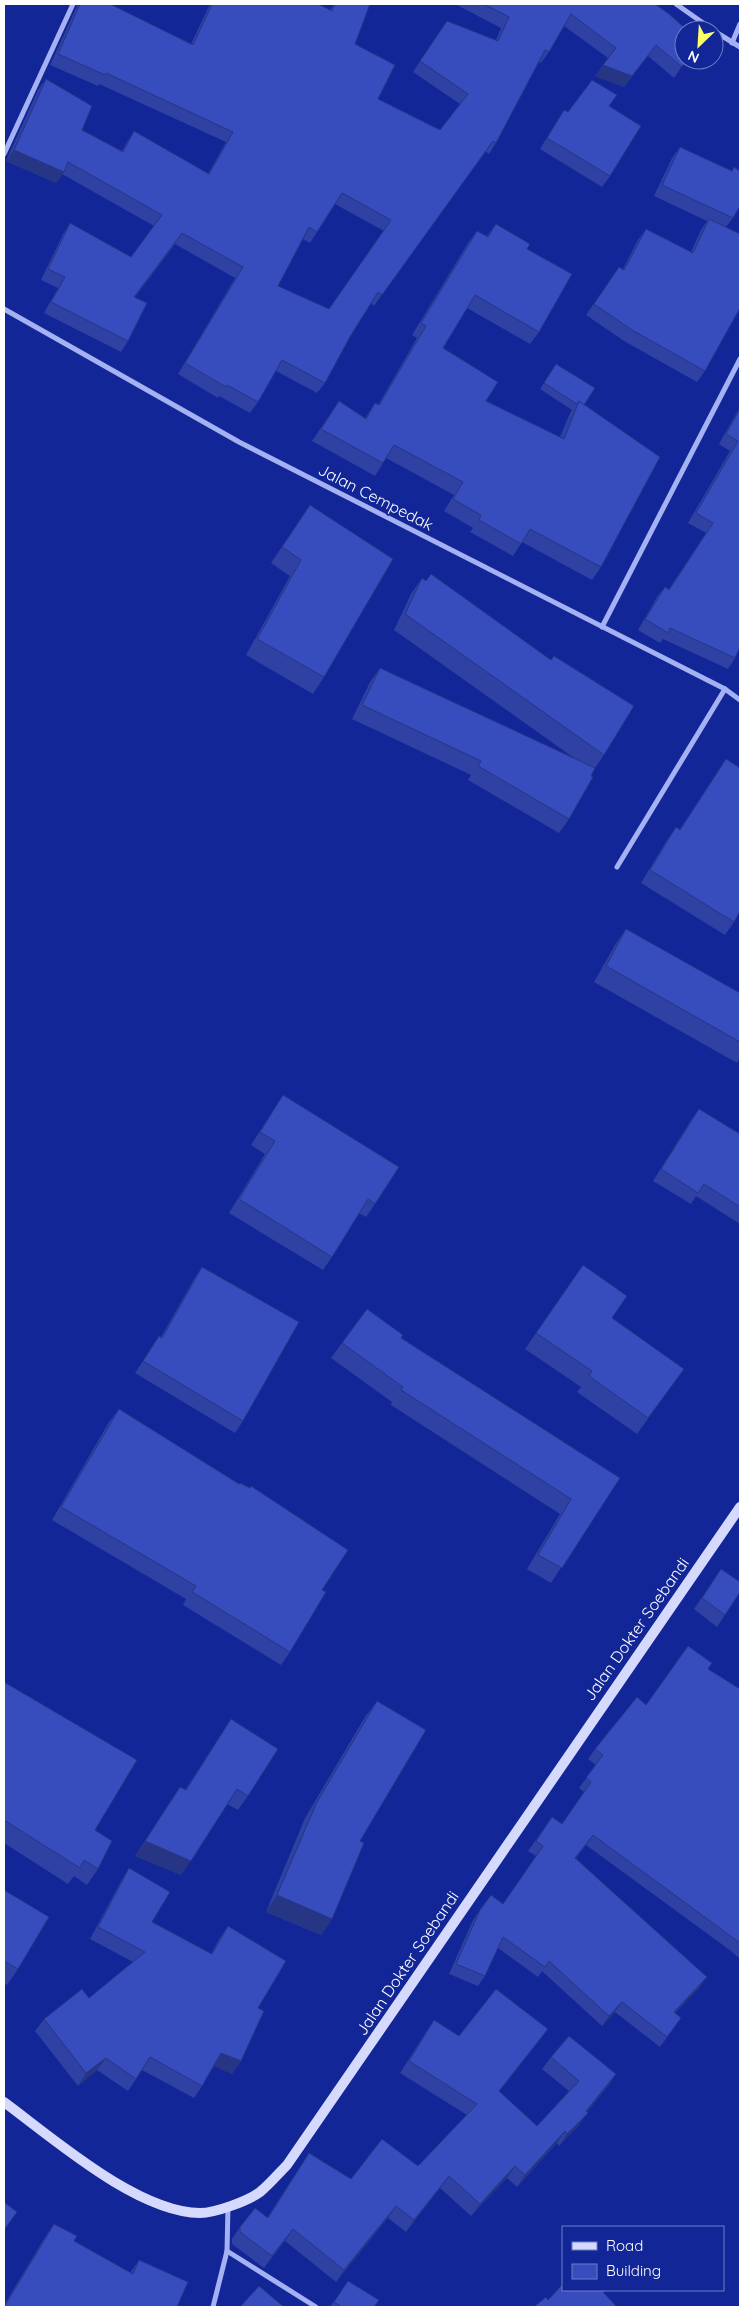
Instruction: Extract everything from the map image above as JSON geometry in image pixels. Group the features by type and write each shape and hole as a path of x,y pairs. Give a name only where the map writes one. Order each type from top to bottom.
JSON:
{"main road":[{"name":"Jalan Dokter Soebandi","path":"4,2102 107,2177 160,2206 200,2213 228,2207 259,2192 287,2165 740,1507"}],"street":[{"path":"4,154 73,4"},
{"path":"676,4 699,20"},
{"path":"732,42 740,24"},
{"path":"724,37 740,47"},
{"name":"Jalan Cempedak","path":"4,309 239,442 725,689 740,700"},
{"path":"602,627 740,359"},
{"path":"617,867 725,689"},
{"path":"213,2307 227,2251 228,2207"},
{"path":"227,2251 316,2307"}],"building":[{"path":"80,4 110,4 193,45 212,4 318,4 332,11 335,4 370,4 355,44 395,65 378,99 440,130 468,94 420,61 447,21 498,41 509,17 484,4 655,4 676,20 674,20 674,60 656,45 632,76 603,65 616,48 571,14 549,52 545,50 496,143 493,141 382,295 378,292 351,335 325,383 282,360 258,402 227,385 226,387 185,363 243,267 182,233 134,297 147,303 128,341 51,302 65,277 48,269 70,223 131,257 162,215 68,162 64,172 14,150 46,79 92,106 82,130 123,152 134,131 209,174 233,132 106,73 105,75 58,54","holes":["342,193 391,220 329,309 278,286 309,227 317,232"]},
{"path":"592,80 617,95 609,106 641,126 610,176 547,138 564,110 568,112"},
{"path":"680,147 732,171 734,167 740,171 740,206 733,218 662,185"},
{"path":"709,219 740,234 740,308 705,371 632,330 594,304 619,267 624,270 646,229 693,253"},
{"path":"496,224 530,244 527,249 572,274 539,332 475,295 443,348 498,382 486,401 564,439 579,401 660,457 601,567 530,529 521,544 479,520 481,515 453,499 463,482 394,445 383,463 321,429 339,401 366,419 375,403 379,405 426,326 421,323 477,231 488,237"},
{"path":"556,364 595,388 584,405 579,401 577,404 544,383"},
{"path":"740,409 740,647 735,658 670,628 668,633 645,619 665,587 669,590 713,523 696,513 738,441 726,434"},
{"path":"310,505 393,559 324,677 257,639 301,560 282,547"},
{"path":"431,574 551,660 554,656 634,706 604,755 405,614 422,578 426,581"},
{"path":"380,668 595,768 591,776 593,777 569,819 478,766 481,761 362,705"},
{"path":"726,759 740,768 740,911 734,922 650,870 676,827 680,830"},
{"path":"626,929 740,993 740,1042 606,966"},
{"path":"283,1095 399,1167 375,1204 368,1199 332,1257 239,1199 275,1141 260,1132"},
{"path":"699,1109 740,1134 740,1207 704,1184 698,1193 661,1169"},
{"path":"583,1265 627,1296 612,1318 684,1369 648,1418 589,1376 592,1371 536,1333"},
{"path":"202,1267 299,1322 243,1421 143,1361 159,1336 162,1338"},
{"path":"367,1309 403,1335 401,1338 620,1478 562,1568 538,1555 571,1499 401,1390 403,1387 342,1343"},
{"path":"119,1409 239,1484 250,1488 251,1486 348,1550 322,1590 326,1592 290,1652 192,1592 196,1586 61,1507"},
{"path":"721,1569 740,1582 740,1592 725,1615 702,1598"},
{"path":"688,1646 712,1663 708,1669 740,1689 740,1943 593,1835 575,1858 707,1977 674,2012 681,2018 667,2037 622,2002 609,2016 549,1961 545,1967 503,1937 485,1976 456,1964 480,1910 491,1895 503,1904 543,1846 536,1841 552,1817 562,1824 591,1782 586,1778 603,1755 595,1749 637,1697 646,1705"},
{"path":"4,1682 137,1760 95,1830 112,1841 98,1869 84,1860 80,1868 4,1820"},
{"path":"377,1701 426,1730 360,1841 364,1843 332,1919 277,1895 317,1802"},
{"path":"231,1719 278,1749 248,1796 237,1789 191,1861 145,1841 180,1787 186,1790"},
{"path":"129,1868 170,1892 152,1922 212,1954 228,1926 286,1961 258,2008 264,2011 241,2061 221,2053 202,2086 150,2057 136,2079 106,2058 86,2073 44,2019 82,1989 89,1998 145,1952 98,1927"},
{"path":"4,1890 49,1917 18,1969 4,1961"},
{"path":"496,1989 548,2029 499,2091 537,2126 579,2081 551,2057 569,2036 616,2074 586,2111 588,2113 567,2134 565,2131 525,2175 515,2166 480,2204 449,2176 414,2220 396,2206 344,2270 293,2229 272,2256 240,2232 240,2227 255,2208 268,2218 309,2153 351,2179 382,2139 418,2166 477,2104 409,2061 434,2020 459,2036"},
{"path":"4,2202 17,2212 4,2230"},
{"path":"54,2224 77,2236 74,2241 133,2274 139,2260 188,2282 177,2307 4,2307"},
{"path":"348,2281 379,2300 374,2307 342,2307 334,2302"},
{"path":"562,2285 562,2291 604,2291 603,2292 617,2307 534,2307 546,2297 548,2300"},
{"path":"259,2286 284,2307 240,2307"}]}
